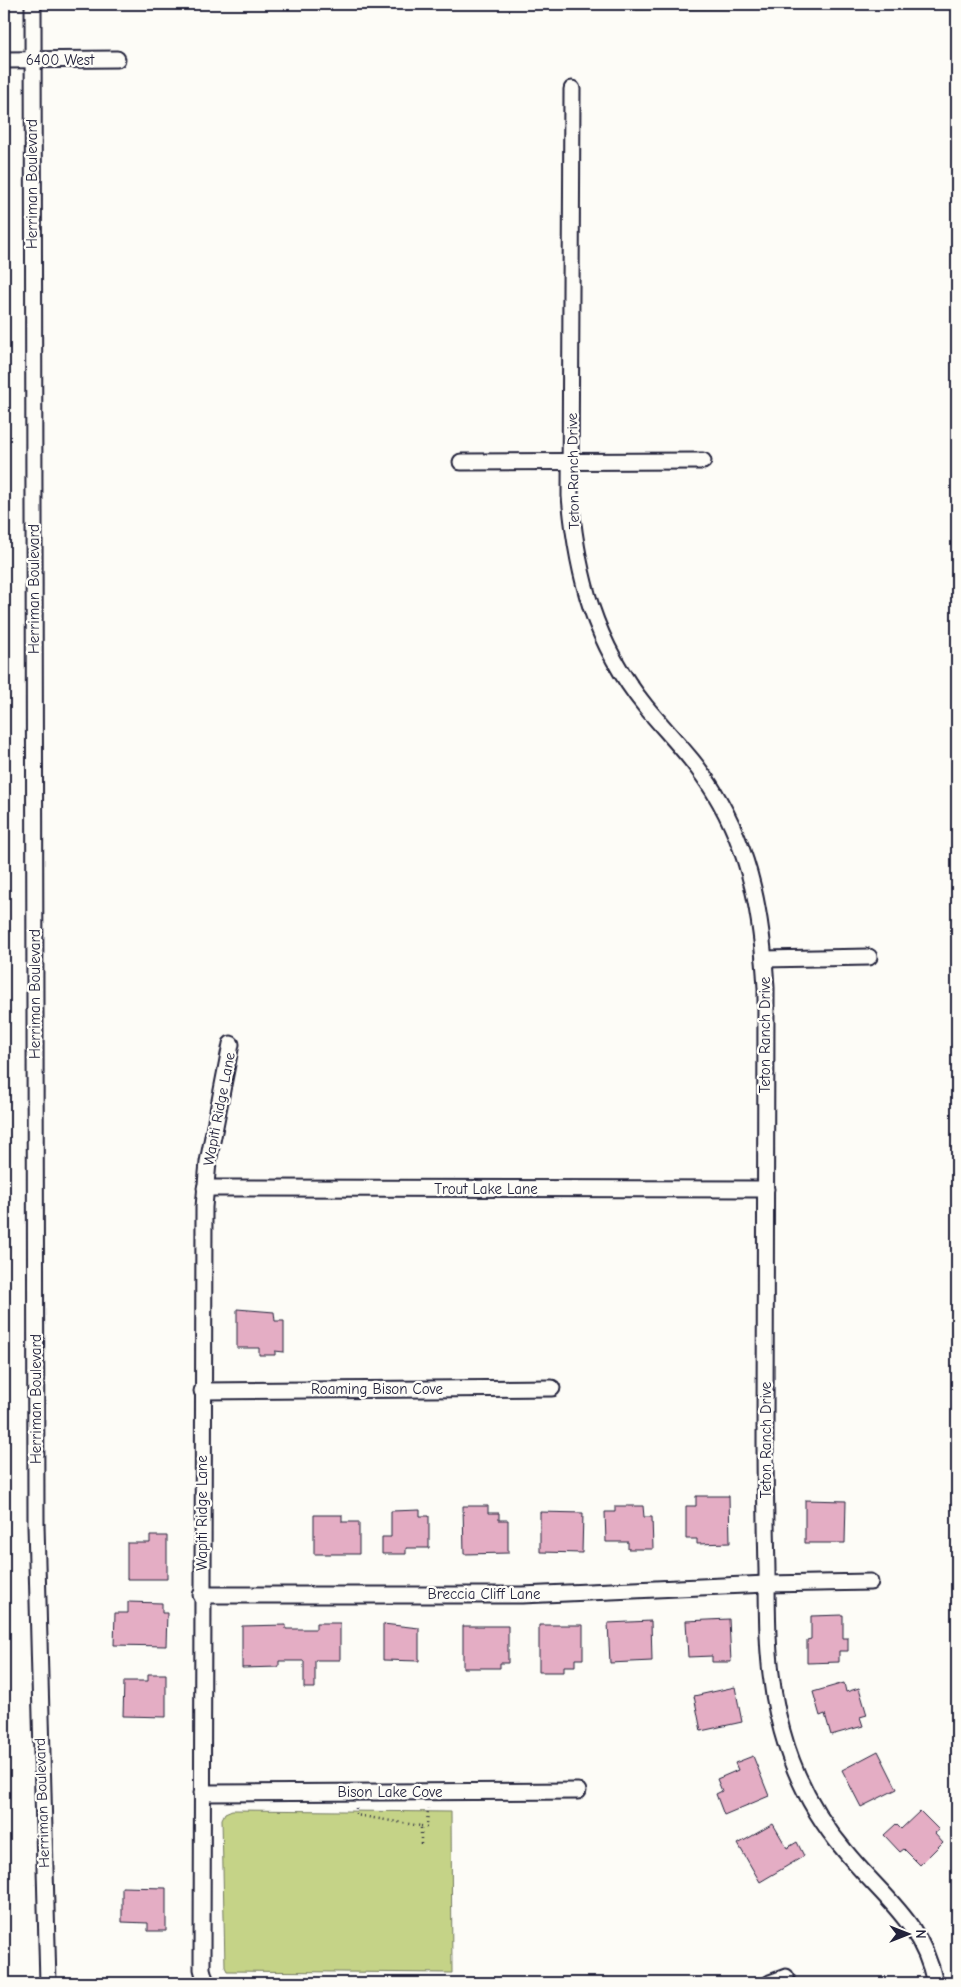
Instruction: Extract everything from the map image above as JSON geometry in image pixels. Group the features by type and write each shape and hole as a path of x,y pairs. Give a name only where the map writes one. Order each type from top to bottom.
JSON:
{"street":[{"name":"Herriman Boulevard","path":"33,4 36,1525 48,1983"},
{"name":"6400 West","path":"4,60 117,60"},
{"name":"Teton Ranch Drive","path":"572,89 570,496 575,545 591,610 603,642 645,706 693,760 723,809 745,858 760,915 764,959 768,1649 773,1692 785,1740 794,1766 817,1812 843,1849 897,1906 909,1922 928,1958 935,1983"},
{"path":"461,462 703,461"},
{"path":"764,959 869,957"},
{"name":"Wapiti Ridge Lane","path":"206,1983 202,1969 202,1391 206,1188 220,1090 231,1044"},
{"name":"Trout Lake Lane","path":"206,1188 766,1189"},
{"name":"Roaming Bison Cove","path":"202,1391 552,1388"},
{"name":"Breccia Cliff Lane","path":"202,1595 522,1595 767,1584 870,1582"},
{"name":"Bison Lake Cove","path":"202,1793 578,1791"},
{"path":"770,1983 786,1977"}],"path":[{"path":"356,1808 356,1815 427,1827 428,1808"},
{"path":"421,1826 421,1846"}],"green space":[{"path":"638,4 957,4 957,6 636,10"},
{"path":"232,1810 451,1812 452,1973 227,1971 225,1967 222,1819 225,1813"}],"building":[{"path":"237,1309 274,1312 275,1321 284,1321 284,1352 275,1351 275,1355 259,1355 259,1348 237,1348"},
{"path":"696,1496 729,1496 730,1543 697,1544 697,1539 686,1539 686,1506 696,1506"},
{"path":"805,1500 846,1501 845,1543 805,1543"},
{"path":"463,1506 488,1506 488,1513 499,1513 499,1520 508,1520 508,1553 464,1554"},
{"path":"615,1506 643,1506 644,1517 652,1517 653,1549 628,1549 628,1542 606,1542 605,1512 615,1512"},
{"path":"420,1510 420,1516 429,1516 429,1548 406,1548 406,1554 382,1554 382,1537 391,1537 391,1511"},
{"path":"540,1512 583,1513 582,1553 540,1552"},
{"path":"314,1515 342,1515 342,1522 359,1522 359,1554 314,1554"},
{"path":"150,1536 167,1536 167,1579 127,1579 127,1543 150,1543"},
{"path":"128,1602 162,1603 162,1613 167,1613 166,1646 114,1645 115,1613 128,1613"},
{"path":"843,1615 843,1638 848,1638 848,1651 839,1651 839,1662 807,1663 807,1640 811,1639 811,1616"},
{"path":"729,1619 731,1662 712,1662 712,1656 688,1657 686,1621"},
{"path":"651,1621 652,1661 610,1663 608,1623"},
{"path":"316,1623 340,1623 340,1660 315,1660 315,1688 304,1688 304,1661 279,1661 279,1667 242,1668 242,1626 286,1625 286,1629 316,1629"},
{"path":"383,1624 419,1628 419,1661 383,1660"},
{"path":"539,1625 583,1625 583,1659 575,1659 575,1666 564,1666 564,1672 539,1672"},
{"path":"463,1626 508,1626 508,1663 500,1663 500,1668 463,1668"},
{"path":"148,1674 166,1674 166,1717 123,1716 124,1681 148,1681"},
{"path":"844,1683 846,1692 859,1688 867,1715 860,1717 863,1726 831,1735 825,1714 820,1716 813,1692"},
{"path":"735,1687 742,1722 701,1731 694,1696"},
{"path":"878,1751 897,1789 861,1807 842,1770"},
{"path":"753,1756 769,1796 724,1815 716,1794 722,1791 717,1779 738,1770 735,1763"},
{"path":"920,1811 939,1830 935,1833 943,1842 920,1865 904,1849 900,1852 884,1835 896,1824 901,1829"},
{"path":"773,1824 787,1848 797,1842 804,1856 760,1882 738,1844"},
{"path":"122,1887 166,1888 166,1931 148,1931 148,1923 122,1922"}]}
